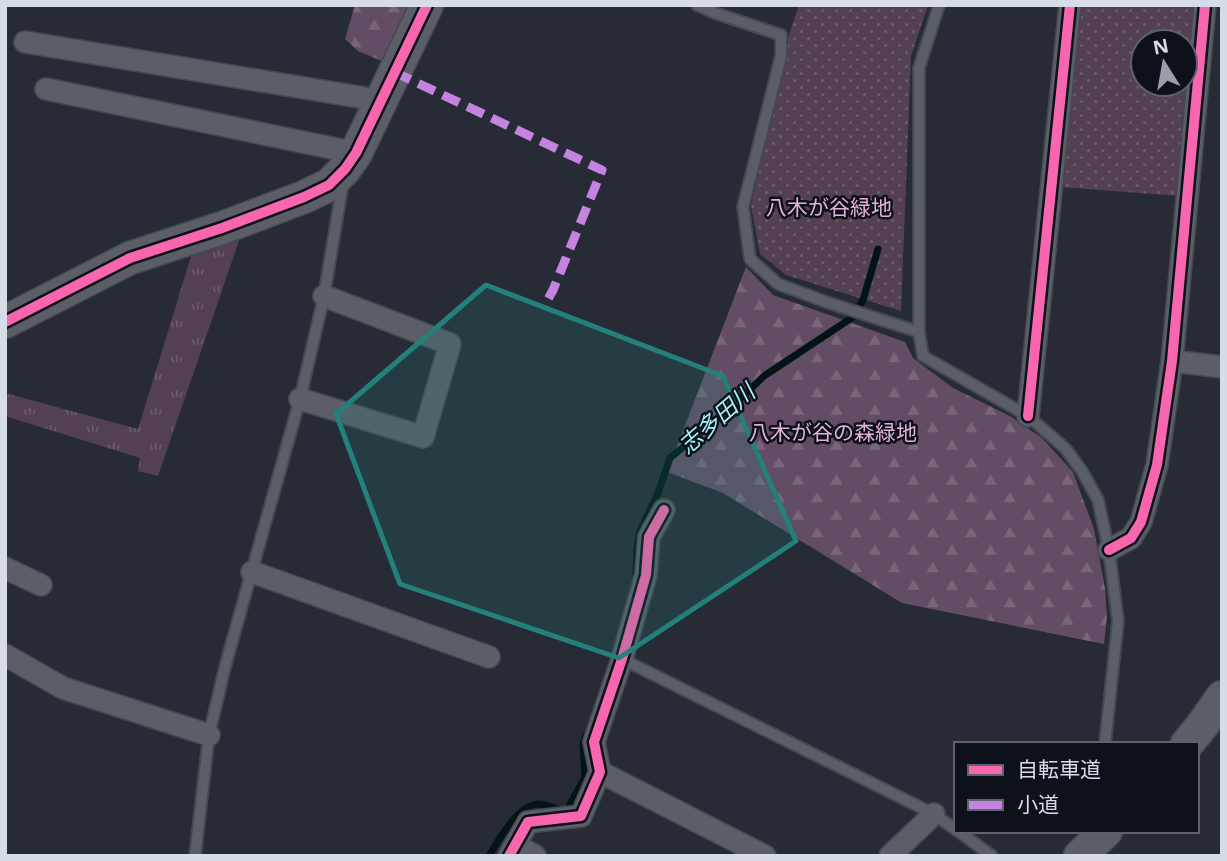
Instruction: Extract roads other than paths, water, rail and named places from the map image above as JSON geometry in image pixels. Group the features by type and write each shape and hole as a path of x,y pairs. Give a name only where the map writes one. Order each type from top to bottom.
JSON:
{"street":[{"path":"5,322 130,258 222,228 329,185 350,161 427,5"},
{"path":"1028,416 1070,5"},
{"path":"1109,550 1131,538 1141,522 1157,465 1171,361 1205,5"},
{"path":"25,42 380,102"},
{"path":"46,89 350,161"},
{"path":"300,399 424,437 450,344 324,296"},
{"path":"1171,361 1222,367"},
{"path":"535,856 513,851 528,822 581,816 600,772 594,742 646,575 649,537 664,510"},
{"path":"5,568 41,585"},
{"path":"252,572 489,657"},
{"path":"5,655 63,688 209,735"},
{"path":"1189,742 1222,697"},
{"path":"600,772 765,856"},
{"path":"890,856 934,814"},
{"path":"1080,856 1103,833"}],"lane":[{"path":"698,5 781,34 781,56 743,207 750,259 778,284 919,332"},
{"path":"939,5 919,68 919,332 923,356 1028,416 1065,448 1098,500 1109,550 1118,621 1105,742"},
{"path":"195,856 209,735 225,667 300,399 324,296 350,161"},
{"path":"622,659 934,814 954,828"},
{"path":"961,833 992,856"}],"waterway":[{"name":"志多田川","path":"636,574 640,531 658,493 670,458 734,405 764,376 853,317 863,300 878,249"},
{"name":"志多田川","path":"489,856 510,824 524,810 539,804 566,812 585,777 583,745 586,735"}],"park label":[{"name":"八木が谷緑地","path":"829,207"},
{"name":"八木が谷の森緑地","path":"833,432"}]}
